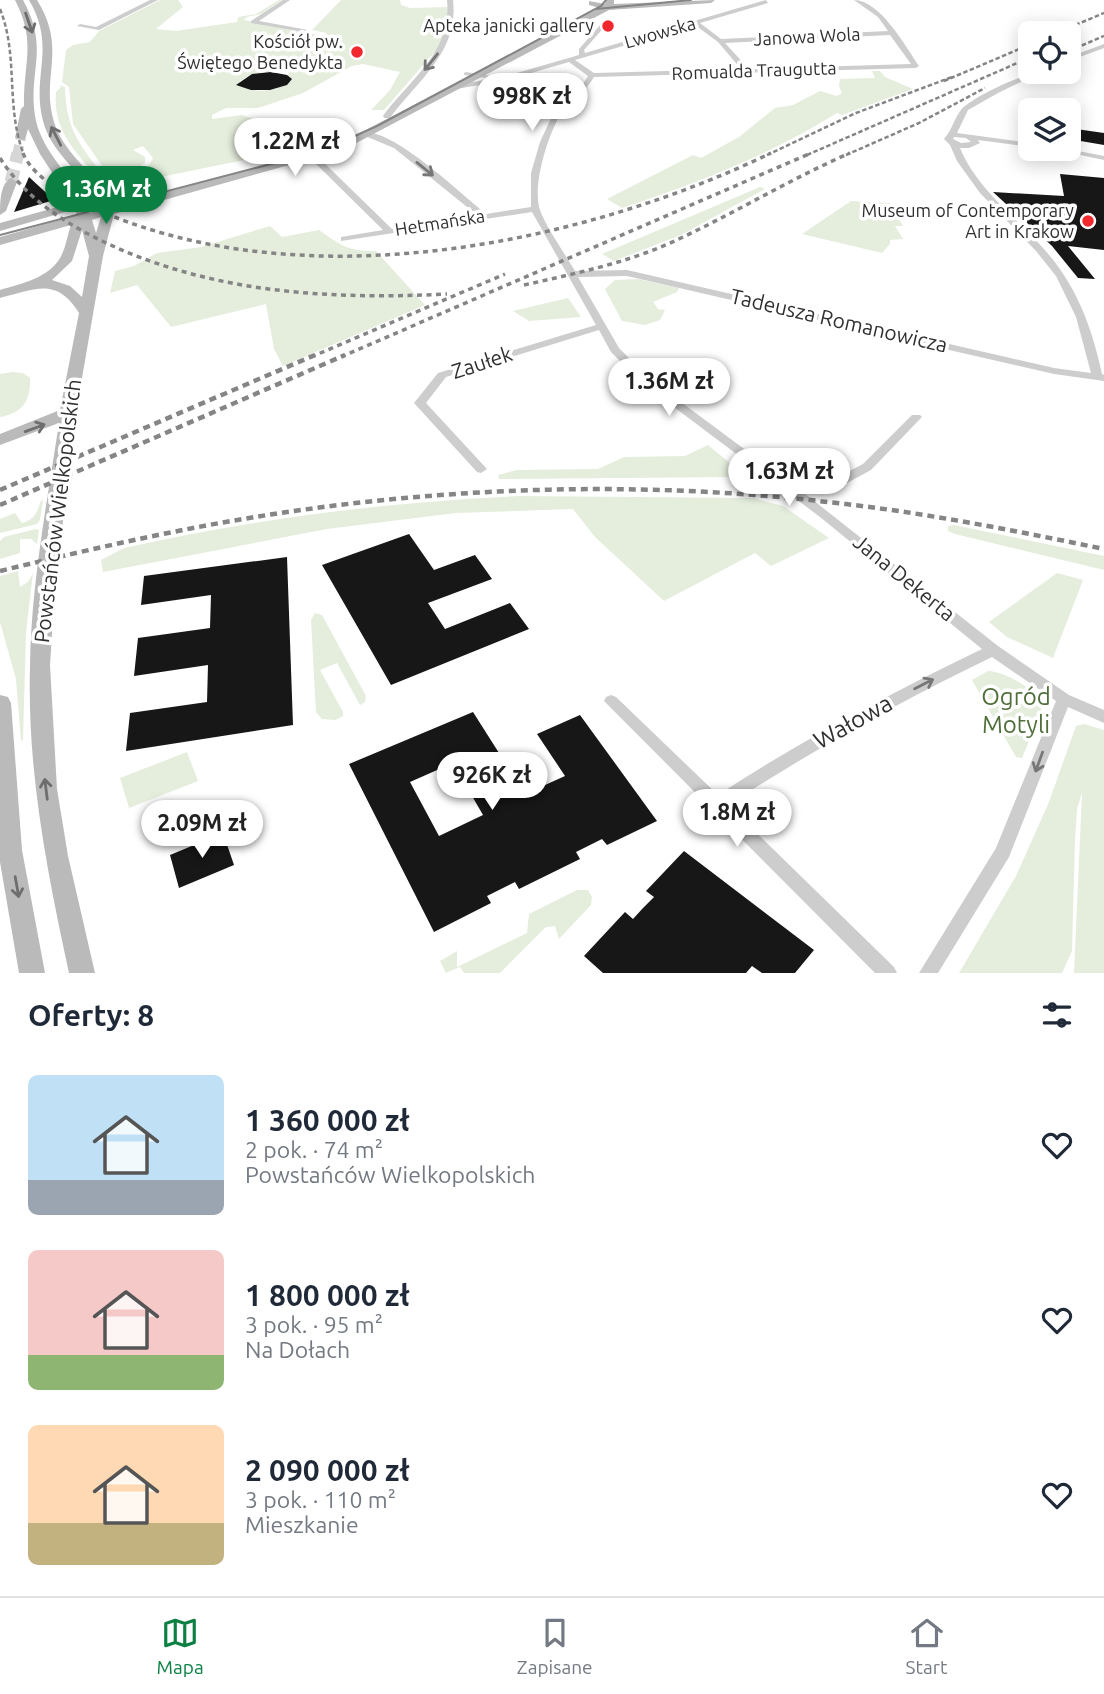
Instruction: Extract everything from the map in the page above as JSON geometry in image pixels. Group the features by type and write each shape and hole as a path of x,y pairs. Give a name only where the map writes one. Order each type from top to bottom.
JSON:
{"main road":[{"path":"19,0 31,22 35,47 22,138"},
{"path":"33,0 44,17 51,51 46,103 48,122 67,156 104,204"},
{"path":"0,227 339,148 609,3 642,0"},
{"path":"156,184 326,145 387,116 580,13 592,1 609,3 710,0"},
{"name":"Powstańców Wielkopolskich","path":"28,99 36,135 89,221 96,256"},
{"path":"1,209 11,182"},
{"path":"104,204 127,192"},
{"name":"Powstańców Wielkopolskich","path":"82,973 56,856 40,728 45,587 68,413 96,256 106,228 104,204"},
{"path":"5,239 81,210"},
{"path":"0,294 27,285 59,268 68,259 81,210"},
{"path":"5,239 54,234 67,237 72,245"},
{"path":"27,285 51,284 63,287 74,295 86,313"},
{"path":"0,440 68,413"},
{"path":"0,703 10,850 32,973"}],"street":[{"path":"137,0 151,1"},
{"path":"286,0 253,22 308,32"},
{"path":"387,116 440,50 454,14 450,0"},
{"path":"857,0 880,16 893,33"},
{"path":"80,26 97,29 151,1"},
{"name":"Lwowska","path":"451,89 570,60 766,2"},
{"path":"696,23 720,41 747,71"},
{"path":"584,56 581,53 583,46 603,25"},
{"name":"Janowa Wola","path":"720,41 893,33"},
{"name":"Romualda Traugutta","path":"592,75 916,66 893,33"},
{"path":"1081,55 1104,46"},
{"path":"535,209 535,173 544,142 558,114 592,75 570,60"},
{"name":"Lwowska","path":"466,74 503,77 515,75"},
{"path":"1018,82 961,113 953,140 958,159 983,191 1051,262 1066,284 1086,330 1101,377"},
{"path":"957,124 970,141"},
{"path":"368,134 397,146 484,216"},
{"path":"953,140 1018,144"},
{"path":"965,165 964,155 970,141"},
{"path":"1081,154 1104,158"},
{"path":"312,156 389,231"},
{"name":"Hetmańska","path":"344,239 535,209"},
{"name":"Jana Dekerta","path":"535,209 615,350 646,381 788,487 993,650 1064,699 1104,717"},
{"name":"Tadeusza Romanowicza","path":"573,274 627,273 1054,371 1101,377"},
{"name":"Zaułek","path":"481,469 420,404 442,375 602,326"},
{"path":"788,487 844,480 867,467 916,417"},
{"name":"Wałowa","path":"717,804 768,770 851,722 993,650"},
{"path":"928,973 1003,852 1064,699"},
{"path":"611,701 888,973"}],"green space":[{"path":"160,0 178,0 183,7 156,29 176,31 237,22 238,17 256,14 279,0 282,0 261,14 244,20 323,36 327,33 312,30 341,0 400,0 401,5 410,8 447,7 448,12 446,28 438,48 384,110 371,110 390,90 400,72 363,64 352,66 303,93 258,108 226,108 212,115 212,119 242,115 278,127 244,124 275,130 307,147 117,186 117,183 148,167 153,158 143,146 133,150 145,157 145,163 114,183 73,124 69,87 62,82 66,50 73,45 90,42 99,31","holes":["283,71 290,73 287,75 290,81 279,88 259,91 240,85 240,81 252,74"]},
{"path":"872,71 880,71 885,77 913,89 842,115 837,113 759,155 678,189 622,208 607,199 693,155 701,158 739,137 775,108 793,105 820,91 837,96 842,93 840,79 875,78"},
{"path":"59,85 65,87 69,117 78,140 110,184 105,187 78,155 64,133 56,107 56,92 61,87"},
{"path":"760,187 765,189 681,235 614,261 602,254"},
{"path":"851,201 890,203 903,226 895,226 903,239 890,240 882,253 802,234"},
{"path":"270,226 282,237 319,230 345,246 376,251 425,305 283,366 274,349 266,304 171,327 137,285 110,293 115,271 134,266 157,253 201,247"},
{"path":"638,279 679,288 677,292 653,302 658,309 665,310 660,320 645,325 622,321 605,289 615,280"},
{"path":"568,298 581,317 529,321 513,311"},
{"path":"23,373 30,378 29,393 20,409 0,417 0,374"},
{"path":"708,445 742,473 739,477 499,479 498,475 517,470 598,469 624,457 685,456"},
{"path":"519,496 753,498 783,506 829,538 771,566 755,553 664,601 595,537 573,509 456,513 327,529 103,572 101,560 124,548 222,528 370,507"},
{"path":"43,500 37,524 0,533 0,519 15,513 22,523 26,522 34,516"},
{"path":"954,525 1104,556 1104,570 948,531 948,526"},
{"path":"39,530 37,544 31,539 20,539 20,553 0,559 0,541 4,537"},
{"path":"18,571 20,587 28,582 33,573 26,632 21,741 16,679 0,622 0,576"},
{"path":"1057,573 1083,580 1053,658 1007,637 989,622"},
{"path":"315,613 322,615 366,696 365,702 360,705 337,663 320,670 343,712 343,716 335,720 322,719 316,712 311,620"},
{"name":"Ogród Motyli","path":"988,671 1018,681 1041,702 1041,712 1022,758 1016,757 972,680"},
{"path":"1084,724 1104,730 1104,973 1074,973 1082,793 1077,809 1075,840 1072,951 1062,973 959,973 1016,876 1049,802 1076,726"},
{"path":"187,752 198,781 129,808 120,778"},
{"path":"577,890 588,890 592,897 591,905 559,939 555,926 546,927 500,973 464,973 460,967 446,973 440,961 457,951 457,967 527,933 529,914"}],"building":[{"path":"271,72 287,75 292,79 287,85 270,90 251,90 236,85 252,74"},
{"path":"1081,130 1104,133 1104,145 1081,141"},
{"path":"1060,174 1104,178 1104,250 1068,246 1095,279 1078,278 1052,246 993,192 1064,196"},
{"path":"29,177 54,200 14,212"},
{"path":"409,534 434,570 475,555 492,579 428,603 445,629 510,603 529,629 391,685 322,565"},
{"path":"287,557 293,725 126,751 130,713 207,702 208,665 134,676 138,638 210,628 211,595 141,605 144,576"},
{"path":"473,712 525,794 565,776 537,734 580,715 657,821 607,845 602,839 576,852 580,859 519,889 515,882 487,896 491,903 434,932 349,764","holes":["453,763 483,815 439,836 410,782"]},
{"path":"223,833 234,865 179,888 170,855"},
{"path":"684,851 814,950 795,973 762,973 752,966 746,973 603,973 584,956 625,912 633,919 654,897 646,891"}],"tunnel":[{"path":"17,155 21,138"},
{"path":"11,182 18,153"}],"tram line":[{"path":"0,235 324,150 377,126 601,6 606,0"},
{"path":"596,9 691,0"}],"railway":[{"path":"0,9 9,45 15,119 24,155"},
{"path":"1081,23 1104,13"},
{"path":"1081,46 1104,36"},
{"path":"944,81 1018,50"},
{"path":"807,155 1018,63"},
{"path":"767,155 856,113 952,77"},
{"path":"846,155 919,123 985,88"},
{"path":"24,155 38,174 75,199 112,216 191,240 274,253 359,256 446,249 532,235 616,213 696,185 771,153"},
{"path":"341,357 811,153"},
{"path":"524,285 597,268 651,251 850,153"},
{"path":"0,158 32,196 72,225 102,241 185,272 228,282 314,294 447,294"},
{"path":"311,357 505,274"},
{"path":"0,490 315,355"},
{"path":"0,505 345,355"},
{"path":"0,571 137,540 274,514 412,497 551,490 690,491 828,502 932,516 1104,549"}],"place":[{"name":"Apteka janicki gallery","path":"608,26"},
{"name":"Kościół pw. Świętego Benedykta","path":"357,52"},
{"name":"Museum of Contemporary Art in Krakow","path":"1088,221"}]}
